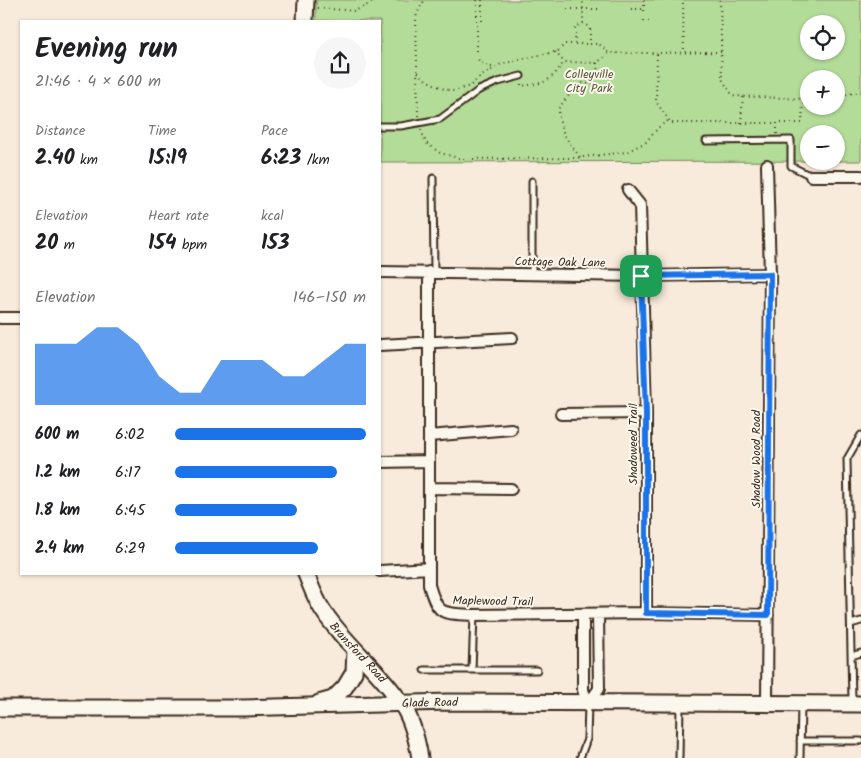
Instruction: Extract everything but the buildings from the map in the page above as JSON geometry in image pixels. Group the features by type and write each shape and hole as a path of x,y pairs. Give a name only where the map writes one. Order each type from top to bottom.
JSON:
{"main road":[{"name":"Bransford Road","path":"306,575 314,596 322,610 402,705 417,743 420,758"},
{"path":"307,706 333,699 345,687 354,672 355,650"},
{"name":"Glade Road","path":"0,708 242,708 402,705 448,702 857,704"}],"street":[{"name":"Shadow Wood Road","path":"767,165 770,274 767,703"},
{"path":"812,176 861,176"},
{"name":"Shadoweed Trail","path":"628,190 640,205 646,413 646,613"},
{"name":"Cottage Oak Lane","path":"381,272 641,276 770,274"},
{"name":"Maplewood Trail","path":"431,272 429,343 429,585 437,607 446,613 474,615 646,613 768,615"},
{"path":"0,318 20,318"},
{"path":"381,346 512,338"},
{"path":"561,414 646,413"},
{"path":"429,436 511,429"},
{"path":"381,462 429,462"},
{"path":"429,488 511,489"},
{"path":"381,571 429,568"},
{"path":"583,614 583,690 588,704"},
{"path":"588,704 599,689 598,614"}],"lane":[{"path":"381,126 401,126 440,118 479,90 498,82 521,76"},
{"path":"706,141 791,140 791,166 812,176"},
{"path":"431,272 433,178"},
{"path":"532,181 532,274"},
{"path":"857,704 851,656 847,458 861,435"},
{"path":"472,670 474,615"},
{"path":"850,624 861,621"},
{"path":"851,656 861,653"},
{"path":"424,670 537,670"},
{"path":"679,758 680,702"},
{"path":"580,758 587,739 588,704"},
{"path":"800,758 801,704"},
{"path":"800,741 861,741"}],"path":[{"path":"305,10 355,10 377,0"},
{"path":"425,0 420,6 416,17 418,123 426,143 440,153 462,159 607,155 632,150 646,142 660,126 669,120"},
{"path":"477,0 478,58 481,63 495,68"},
{"path":"482,0 482,24"},
{"path":"583,0 583,24"},
{"path":"644,0 644,20 651,20"},
{"path":"720,0 722,79 733,96 800,99"},
{"path":"683,3 684,53"},
{"path":"568,9 598,9"},
{"path":"631,9 644,9"},
{"path":"583,24 590,28 590,44"},
{"path":"575,44 575,28 583,24"},
{"path":"417,72 434,84 454,91 470,86 480,76 501,64 555,52 565,44 599,44 609,53"},
{"path":"555,52 564,62 597,63 609,53 721,52"},
{"path":"657,53 656,102 671,123 802,123 802,115"},
{"path":"521,76 521,86 543,83 553,78 564,62"},
{"path":"597,63 599,90"},
{"path":"580,157 567,140 560,125 558,108 576,85 583,83 598,85"},
{"path":"845,95 861,92"},
{"path":"742,123 743,96"},
{"path":"777,123 777,140"}],"green space":[{"name":"Colleyville City Park","path":"316,0 861,0 861,161 845,161 845,125 800,125 800,161 381,162 381,20 316,20"}],"route":[{"path":"770,274 768,615 646,613 646,413 641,276 770,274"}]}
